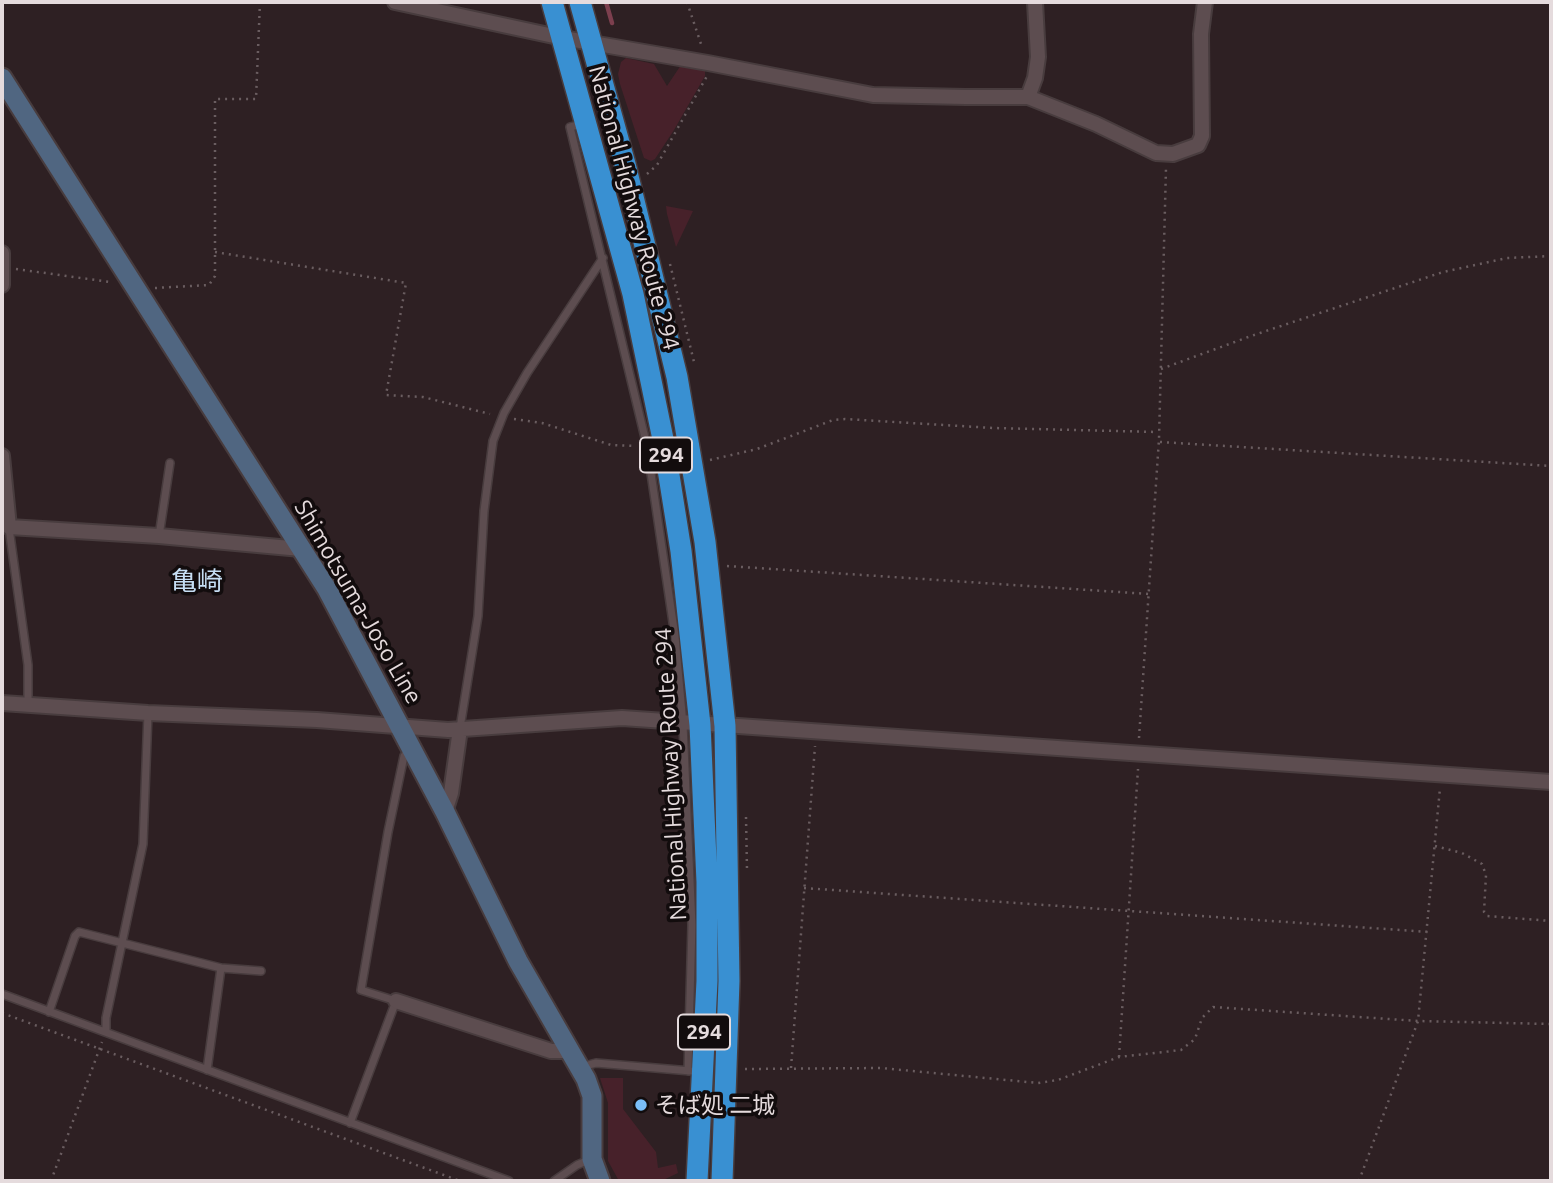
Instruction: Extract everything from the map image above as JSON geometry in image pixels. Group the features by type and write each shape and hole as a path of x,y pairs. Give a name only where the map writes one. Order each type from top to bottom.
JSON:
{"highway":[{"name":"National Highway Route 294","path":"552,2 633,294 664,444 681,551 692,724 707,882 707,981 695,1072 697,1181"},
{"name":"National Highway Route 294","path":"580,2 657,289 687,427 705,542 725,726 729,981 722,1181"}],"main road":[{"name":"Shimotsuma-Joso Line","path":"2,78 327,589 445,811 518,961 575,1059 592,1097 592,1159 600,1181"}],"street":[{"path":"395,2 592,44 711,63 873,95 1028,97 1096,124 1156,153 1166,154 1190,149 1201,142 1200,34 1205,2"},
{"path":"1028,97 1035,78 1038,57 1035,2"},
{"path":"2,253 2,285"},
{"path":"2,456 9,527 159,536 302,549"},
{"path":"2,703 448,730 622,718 1551,782"},
{"path":"445,811 451,793 460,729"},
{"path":"396,1001 575,1059"}],"lane":[{"path":"587,123 570,127 647,446 692,724"},
{"path":"460,729 478,616 484,511 494,441 503,417 527,373 603,258"},
{"path":"159,536 170,463"},
{"path":"9,527 28,664 28,704"},
{"path":"106,1032 106,1018 143,844 148,713"},
{"path":"350,1123 396,1001 361,990 391,819 404,756 411,747"},
{"path":"49,1012 75,936 79,932 221,968 261,971"},
{"path":"207,1070 221,968"},
{"path":"2,994 509,1181"},
{"path":"575,1059 695,1072"},
{"path":"554,1181 592,1159"}],"path":[{"path":"3,267 136,287 209,285 215,276 215,99 256,99 260,2"},
{"path":"645,176 657,165 711,63 687,2"},
{"path":"1119,1057 1158,442 1166,154"},
{"path":"215,252 406,283 386,395 423,397 503,417 542,423 611,444 647,446"},
{"path":"1161,369 1443,272 1507,258 1551,256"},
{"path":"710,460 757,449 833,420 1158,432"},
{"path":"1158,442 1551,466"},
{"path":"724,566 1149,594"},
{"path":"791,1069 816,733"},
{"path":"1359,1181 1418,1021 1441,775"},
{"path":"1435,846 1462,853 1482,864 1486,875 1484,912 1487,916 1551,921"},
{"path":"804,888 1428,932"},
{"path":"745,1069 881,1068 1038,1083 1058,1080 1119,1057 1181,1050 1195,1039 1202,1018 1213,1007 1418,1021 1551,1024"},
{"path":"2,1013 460,1181"},
{"path":"51,1181 106,1032"}],"shaded area":[{"path":"626,58 654,64 667,86 681,65 705,71 705,76 674,130 651,161 644,158 620,84 618,74 621,62"},
{"path":"666,206 693,211 676,247 667,214"},
{"path":"600,1078 623,1078 623,1109 656,1152 658,1168 676,1164 678,1173 661,1181 619,1181 608,1161 608,1103"}],"waterway":[{"path":"606,2 612,23"}],"place":[{"name":"そば処 二城","path":"641,1105"}],"district":[{"name":"亀崎","path":"197,581"}]}
